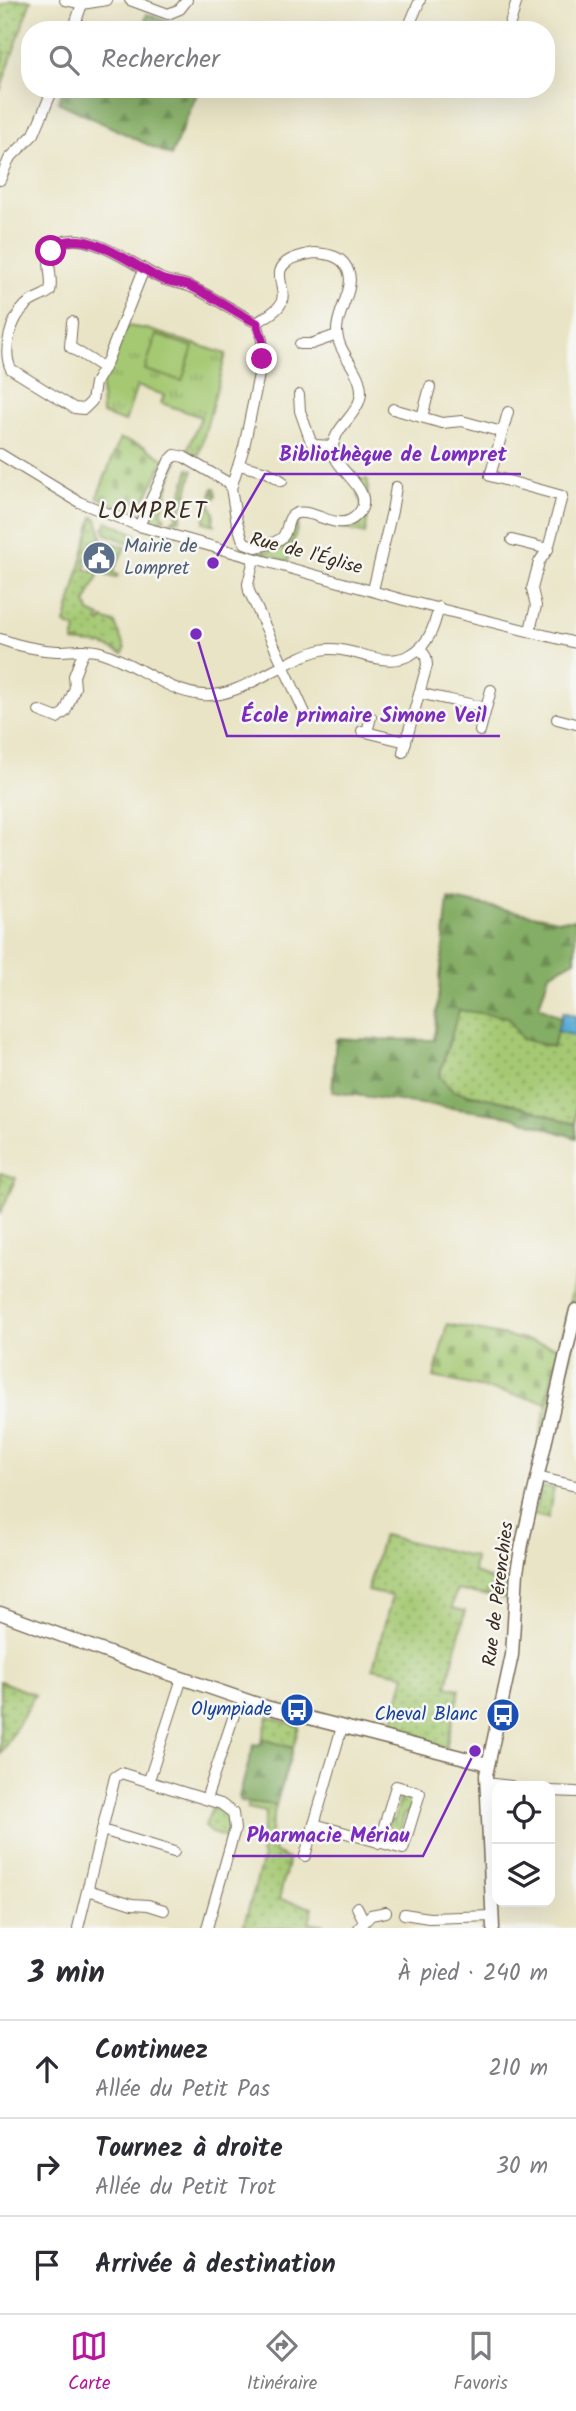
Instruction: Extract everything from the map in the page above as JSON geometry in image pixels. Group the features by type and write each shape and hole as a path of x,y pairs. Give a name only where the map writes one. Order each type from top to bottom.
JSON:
{"main road":[{"name":"Rue de Pérenchies","path":"493,1922 486,1783 488,1764 512,1655 519,1564 576,1310"},
{"path":"0,1613 181,1681 266,1707 488,1764"},
{"path":"460,1758 486,1783"}],"street":[{"path":"65,0 82,4 107,0"},
{"path":"130,0 168,14 180,9 187,0"},
{"path":"411,21 419,0"},
{"path":"511,21 517,0"},
{"path":"77,21 82,4"},
{"path":"0,180 9,159 34,134 49,98"},
{"path":"144,269 104,368 95,383 91,404 82,410 74,408 11,369 7,351 16,319 29,302 50,291 50,254 60,243 92,243 131,260 165,281 191,286 257,323 263,343 263,355 239,465 232,485 236,518 242,538 247,545 256,547 281,538 286,532 289,520 297,513 337,523 358,514 362,503 360,489 339,466 333,446 339,431 359,403 361,393 358,380 337,335 349,275 340,260 327,254 306,254 283,265 280,271 280,304 257,323"},
{"path":"72,322 70,347 104,368"},
{"path":"300,345 337,335"},
{"path":"422,418 430,387"},
{"path":"299,395 300,411 312,442 315,445 333,446"},
{"path":"393,409 442,423 462,421 502,432"},
{"path":"508,412 490,476 562,496 548,550 539,562 532,589 536,606 530,630"},
{"name":"Rue de l'Église","path":"0,454 61,493 139,526 404,600 576,643"},
{"path":"139,526 171,458 175,455 232,485"},
{"path":"239,465 267,472 282,481"},
{"path":"373,590 396,487"},
{"path":"512,540 548,550"},
{"path":"256,547 249,591 305,713"},
{"path":"0,639 36,649 84,650 111,656 176,687 204,695 227,692 323,650 344,650 389,660 405,657 420,648 431,634 439,607"},
{"path":"371,717 364,731 405,747 427,662 420,648"},
{"path":"39,711 57,718 63,714 75,688 74,676 84,650"},
{"path":"480,731 491,690"},
{"path":"419,693 486,708"},
{"path":"557,719 576,724"},
{"path":"537,1477 576,1486"},
{"path":"149,1780 181,1681"},
{"path":"206,1799 234,1715"},
{"path":"305,1856 342,1727"},
{"path":"78,1928 116,1777 124,1773 228,1807 234,1817 235,1824 207,1928"},
{"path":"486,1783 492,1784"},
{"path":"314,1824 379,1843 403,1849 420,1793 396,1786 379,1843"},
{"path":"555,1791 576,1792"},
{"path":"102,1830 174,1852"},
{"path":"88,1890 132,1904 164,1910"},
{"path":"357,1907 362,1924 375,1913 386,1912"},
{"path":"404,1914 425,1923 493,1922"}],"green space":[{"path":"11,0 31,0 24,21 21,21 21,29 0,91 0,67 5,52 0,50 0,7"},
{"path":"147,14 165,21 145,21"},
{"path":"60,98 195,98 171,156 58,102"},
{"path":"127,326 147,329 226,354 199,455 187,451 201,417 161,403 164,395 137,386 125,422 102,414 101,382 110,368"},
{"path":"156,335 193,347 182,381 145,370"},
{"path":"120,439 144,446 165,460 137,515 97,497"},
{"path":"175,461 177,462 161,512 165,519 156,522 147,520"},
{"path":"189,469 193,470 180,520 170,522 177,517"},
{"path":"350,470 361,480 368,481 365,534 300,517 288,562 259,553 263,549 265,553 285,545 283,540 289,536 292,526 297,527 298,524 293,523 300,516 337,526 347,524 349,528 359,525 357,520 364,511"},
{"path":"213,488 216,496 210,504 214,513 213,523 216,525 204,522"},
{"path":"93,517 97,519 103,539 93,540 85,562 85,569 96,571 98,576 86,602 89,612 100,617 98,621 101,623 103,619 115,623 125,649 123,654 103,645 73,642 76,629 65,624"},
{"path":"107,521 136,534 132,544 106,534 104,528"},
{"path":"113,543 125,547 113,572 118,575 116,578 105,575 102,564 107,566 113,553 110,551"},
{"path":"448,898 557,920 576,920 575,960 549,974 539,1007 561,1017 553,1047 522,1039 507,1017 459,1010 439,1076 453,1091 510,1103 576,1124 576,1138 510,1116 332,1092 336,1039 434,1040"},
{"path":"459,1009 507,1017 522,1039 553,1047 557,1031 576,1036 576,1124 510,1103 453,1091 439,1077"},
{"path":"0,1173 16,1178 0,1214"},
{"path":"576,1273 576,1333 545,1466 534,1463"},
{"path":"447,1324 559,1347 546,1402 434,1377"},
{"path":"545,1487 554,1488 548,1518 534,1514 540,1490"},
{"path":"383,1535 475,1557 473,1572 494,1581 512,1582 510,1603 505,1599 456,1590 452,1608 465,1611 447,1686 460,1689 446,1748 390,1732 405,1675 373,1668 392,1596 367,1591"},
{"path":"0,1681 35,1695 0,1755"},
{"path":"268,1717 299,1726 293,1748 262,1739"},
{"path":"262,1739 293,1748 276,1805 241,1801 239,1797 254,1744 260,1745"},
{"path":"397,1791 402,1791 401,1796 412,1799 413,1794 415,1797 410,1814 405,1813 398,1839 403,1842 398,1841 395,1845 396,1840 386,1837 384,1842 389,1819 394,1820 401,1797 396,1795"},
{"path":"248,1802 276,1805 270,1833 275,1853 289,1859 279,1899 313,1907 309,1922 323,1925 322,1928 243,1928 263,1858 259,1844 266,1812 247,1808"},
{"path":"213,1805 228,1813 232,1824 227,1838 211,1833 205,1826"}],"water":[{"path":"563,1012 576,1016 576,1036 557,1031"}],"place":[{"name":"Mairie de Lompret","path":"99,558"},
{"name":"Bibliothèque de Lompret","path":"213,563"},
{"name":"École primaire Simone Veil","path":"196,634"},
{"name":"Olympiade","path":"297,1710"},
{"name":"Cheval Blanc","path":"503,1715"},
{"name":"Pharmacie Mériau","path":"475,1751"}],"district":[{"name":"LOMPRET","path":"153,512"}],"route":[{"path":"51,251 63,243 89,242 131,260 161,279 195,288 257,323 263,343 262,359"}]}
